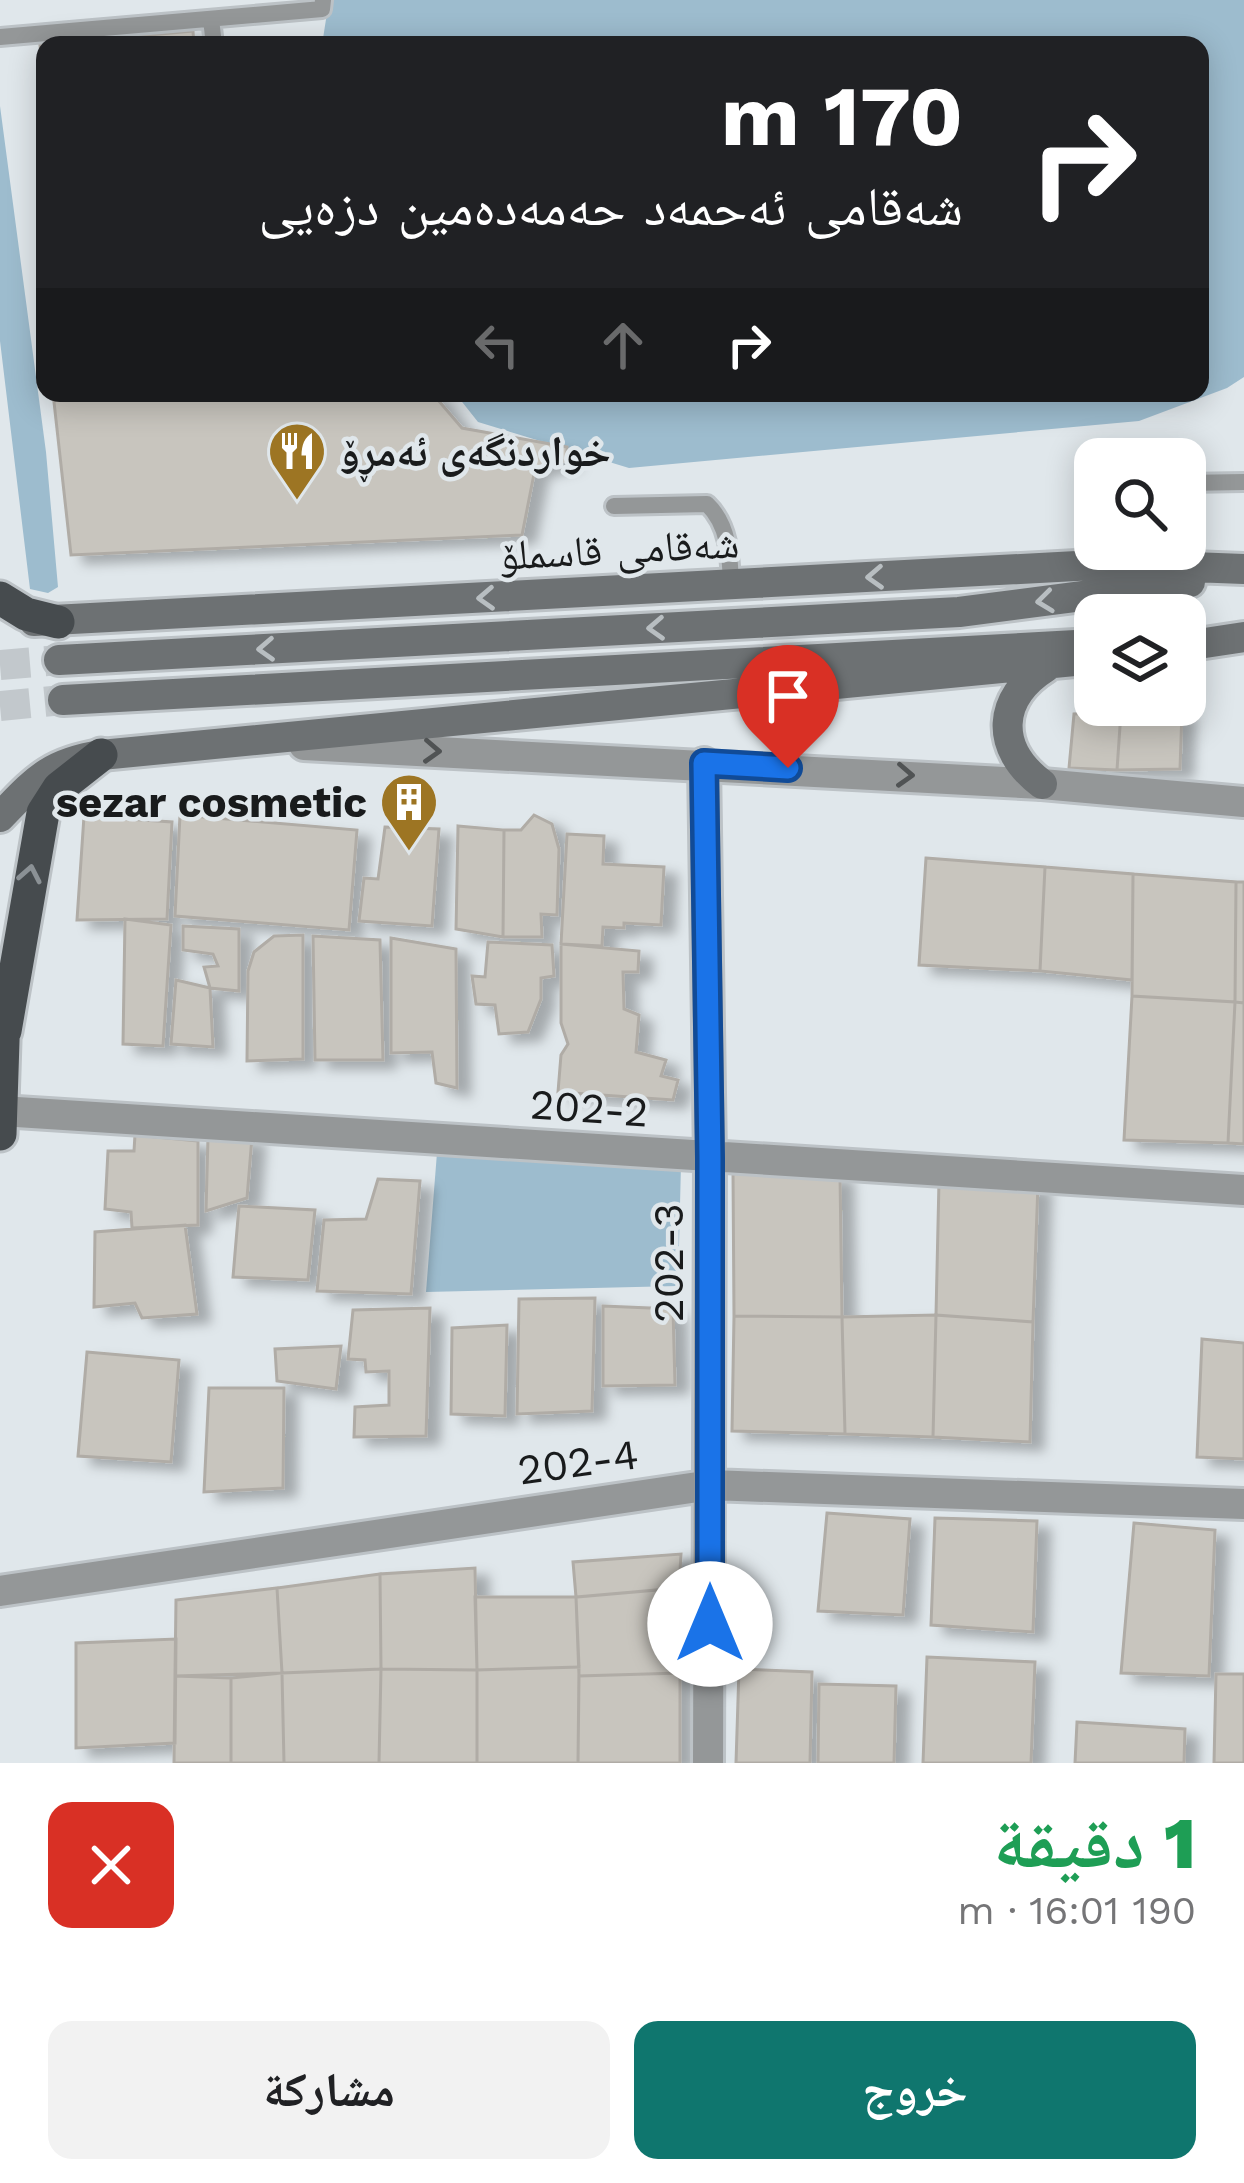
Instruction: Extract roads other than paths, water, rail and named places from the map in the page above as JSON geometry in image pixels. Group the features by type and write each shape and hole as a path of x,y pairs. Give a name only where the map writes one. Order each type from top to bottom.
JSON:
{"highway":[{"path":"0,598 26,614 58,622"},
{"path":"5,1030 43,813 59,788 101,755"},
{"path":"0,929 5,1030 0,1134"}],"main road":[{"name":"شەقامی قاسملۆ","path":"0,615 58,622 1114,564 1244,572"},
{"name":"شەقامی قاسملۆ","path":"58,660 959,612 1244,572"},
{"path":"1206,640 1244,636"},
{"path":"63,700 1074,645"},
{"path":"0,817 46,770 72,759 1074,662"},
{"path":"1042,784 1015,756 1008,736 1008,714 1015,694 1046,667"}],"street":[{"path":"231,742 704,763 1244,802"},
{"name":"202-3","path":"704,763 710,1158 708,1763"},
{"name":"202-2","path":"1,1112 1244,1190"},
{"name":"202-4","path":"0,1591 711,1485 1244,1504"}],"lane":[{"path":"0,37 322,9 323,0"},
{"path":"211,19 213,36"},
{"path":"1206,482 1244,482"},
{"path":"614,506 706,504 720,517 731,585"}],"tunnel":[{"path":"0,665 59,660"},
{"path":"0,706 63,700"}],"place":[{"name":"خواردنگەی ئەمڕۆ","path":"297,502"},
{"name":"sezar cosmetic","path":"409,853"}]}
